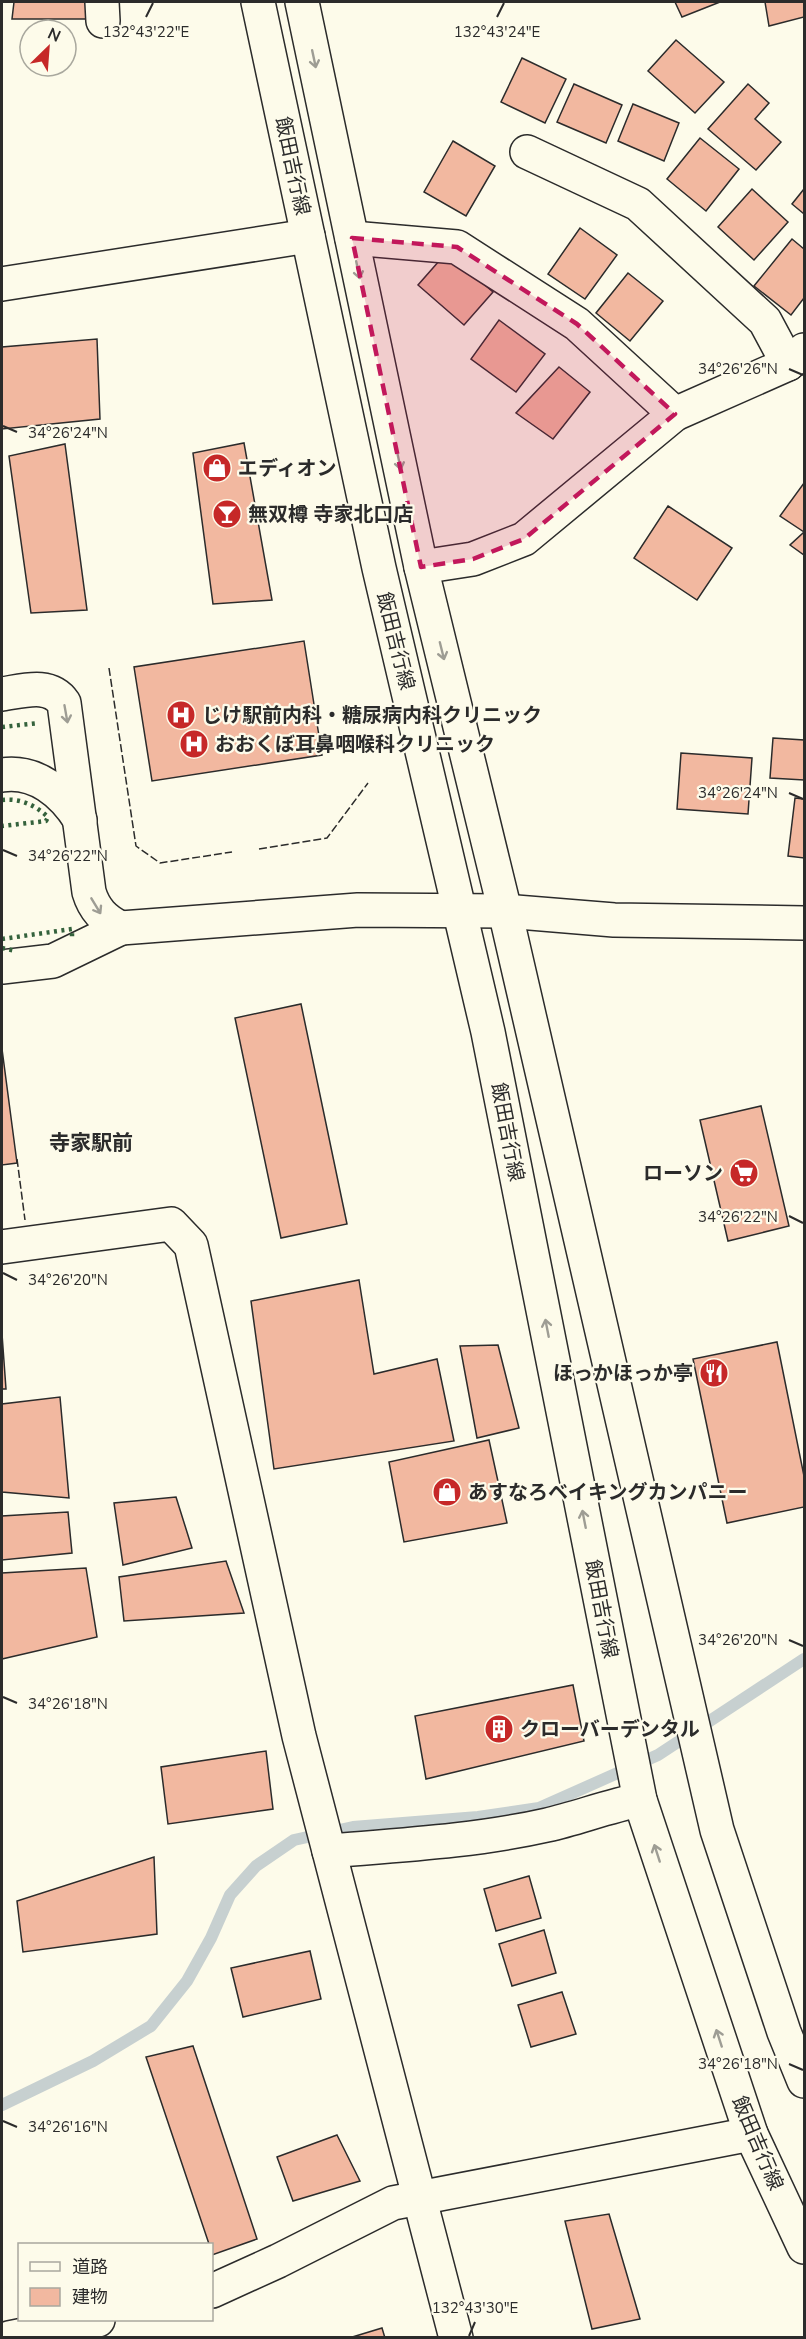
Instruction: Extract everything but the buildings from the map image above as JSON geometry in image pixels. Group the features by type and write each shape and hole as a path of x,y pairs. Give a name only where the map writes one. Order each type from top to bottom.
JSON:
{"street":[{"name":"飯田吉行線","path":"258,2 379,568 488,1032 640,1800 751,2134 804,2247"},
{"path":"302,2 421,567 505,911 717,1830 784,2032 804,2081"},
{"path":"421,567 473,559 524,539 675,414 796,357 765,321 638,204 527,152"},
{"path":"2,284 308,236"},
{"path":"352,238 457,247 577,324 675,414"},
{"path":"2,694 46,689 59,696 64,703 92,901 104,918 121,928"},
{"path":"2,775 25,776 42,782 64,799 80,820"},
{"path":"2,968 53,961 121,928 358,909 505,911 614,920 804,923"},
{"path":"2,1247 171,1224 191,1245 299,1736 456,2337"},
{"path":"329,1851 447,1841 547,1825 616,1804 640,1800"},
{"path":"213,2291 278,2261 393,2203 419,2196 751,2134"},
{"path":"9,2337 88,2321"}],"highlighted area":[{"path":"352,238 457,247 577,324 675,414 524,539 473,559 421,567"}],"waterway":[{"path":"2,2105 93,2061 151,2026 187,1981 211,1938 230,1895 256,1866 294,1840 353,1827 478,1817 539,1808 658,1755 804,1659"}],"hedge":[{"path":"2,727 39,723"},
{"path":"2,800 27,803 48,817 46,821 2,826"},
{"path":"2,939 72,929 72,938"},
{"path":"2,948 16,951"}],"fence":[{"path":"109,668 136,846 160,863 232,852"},
{"path":"259,849 327,838 368,783"},
{"path":"17,1159 25,1220"}],"place":[{"name":"エディオン","path":"217,468"},
{"name":"無双樽 寺家北口店","path":"227,514"},
{"name":"じけ駅前内科・糖尿病内科クリニック","path":"181,715"},
{"name":"おおくぼ耳鼻咽喉科クリニック","path":"194,744"},
{"name":"ローソン","path":"744,1173"},
{"name":"ほっかほっか亭","path":"714,1373"},
{"name":"あすなろベイキングカンパニー","path":"447,1492"},
{"name":"クローバーデンタル","path":"499,1729"}],"district":[{"name":"寺家駅前","path":"91,1143"}]}
